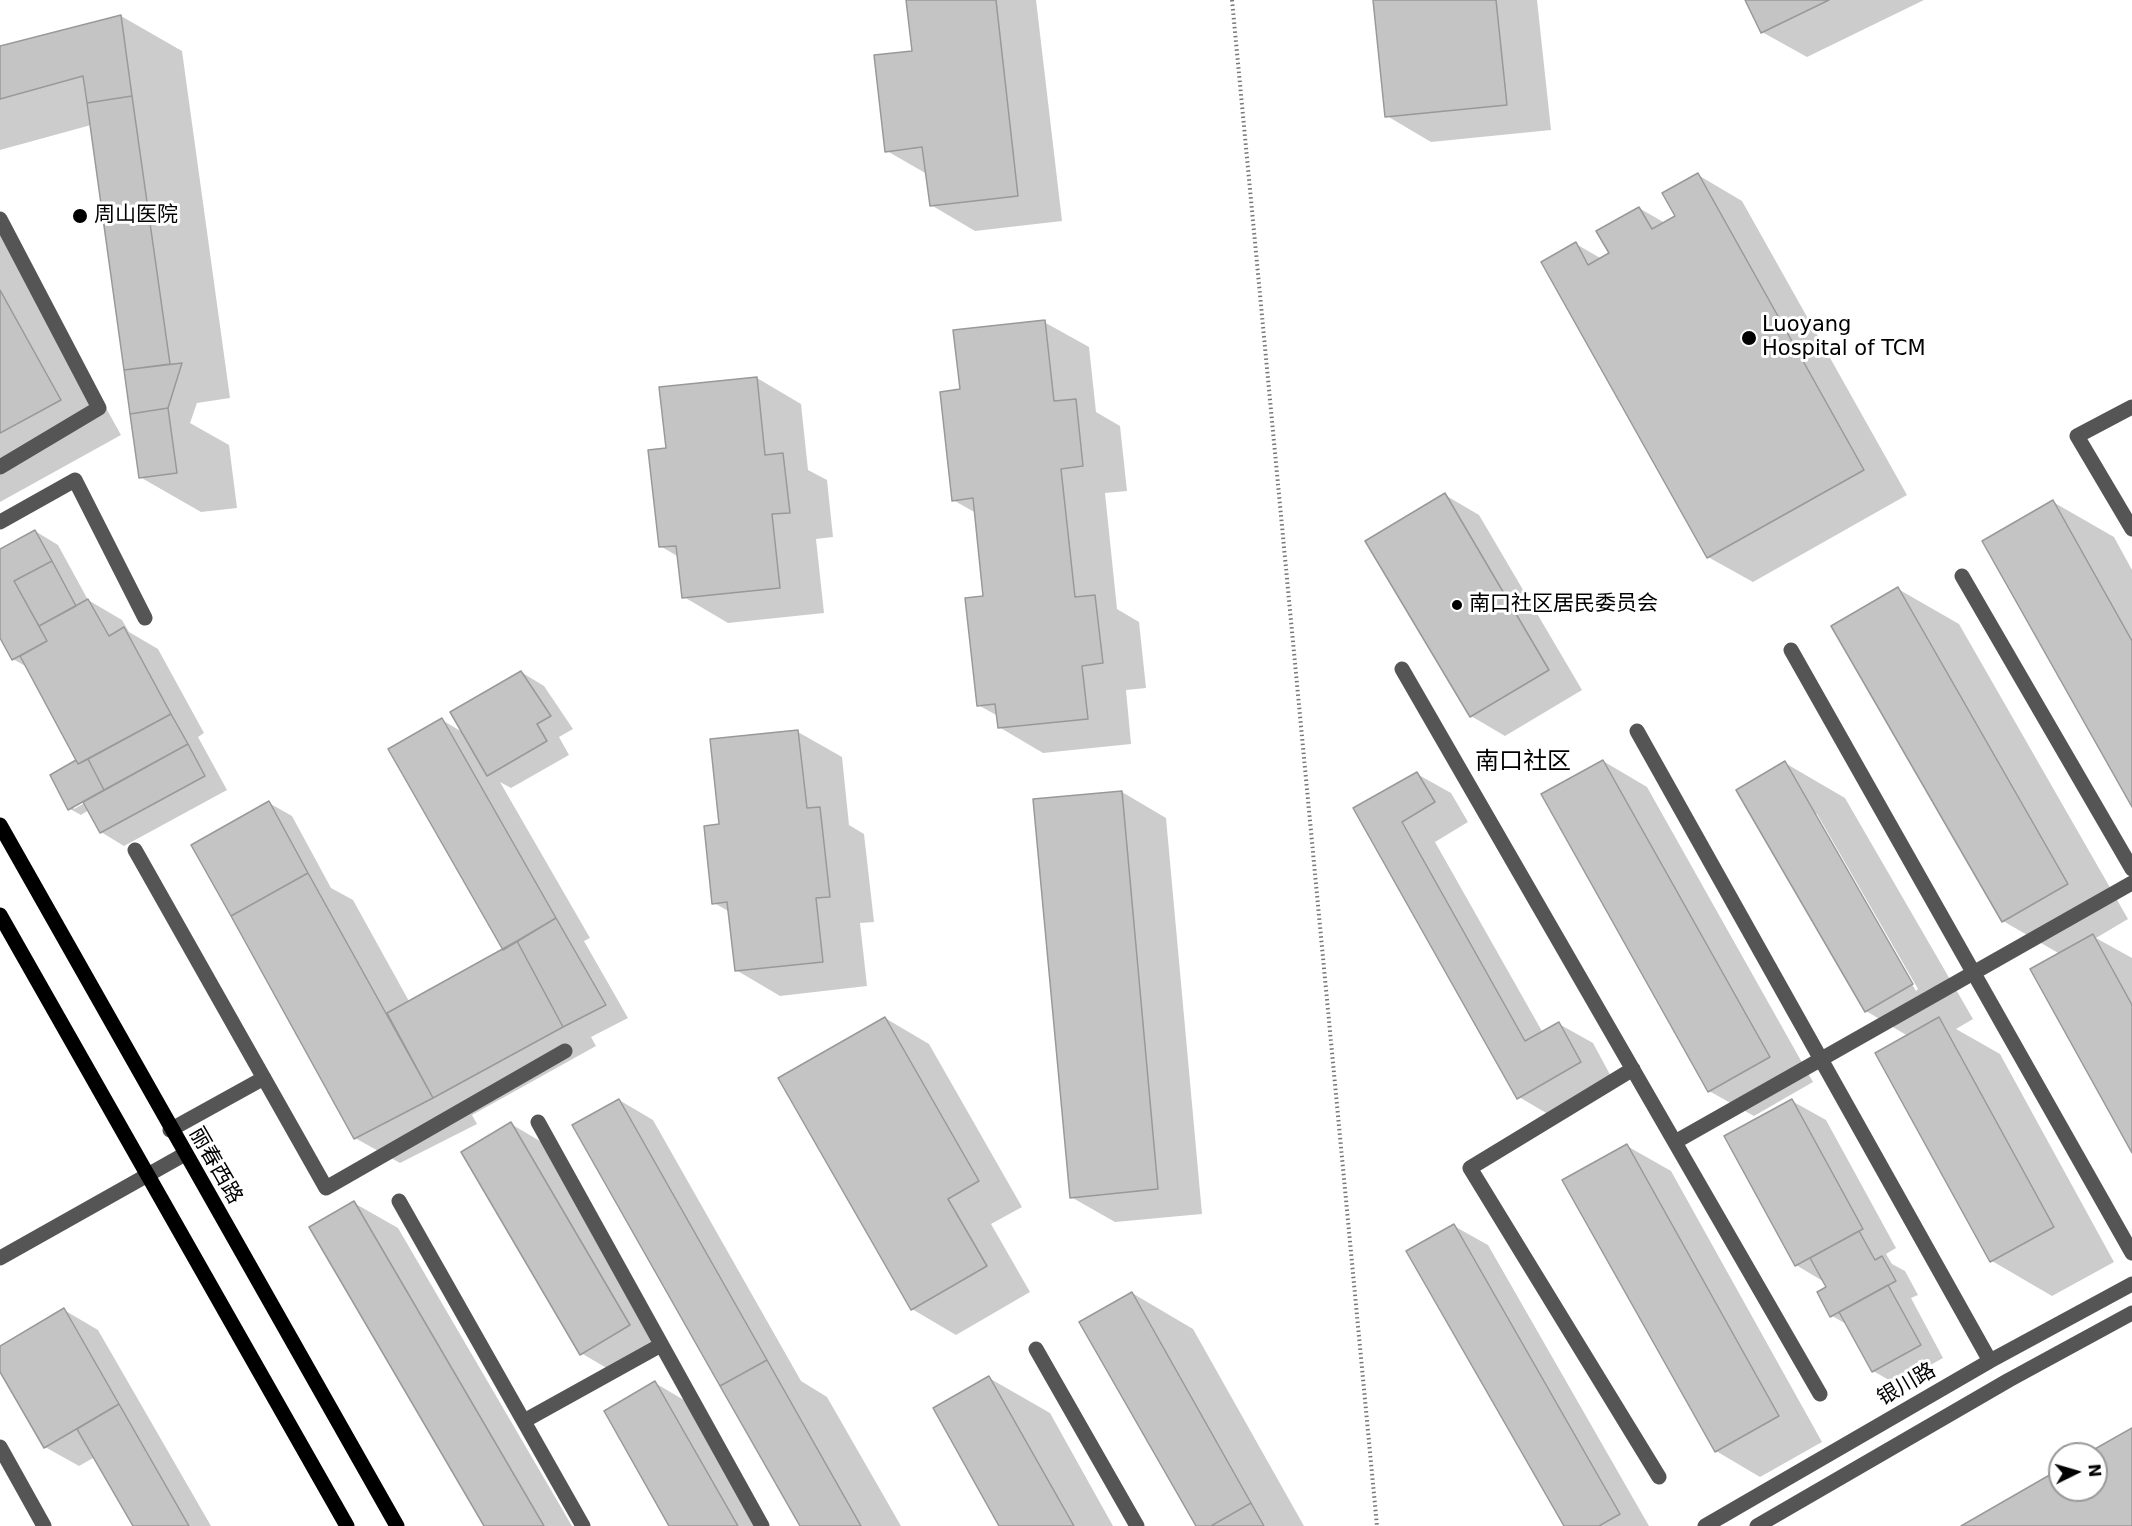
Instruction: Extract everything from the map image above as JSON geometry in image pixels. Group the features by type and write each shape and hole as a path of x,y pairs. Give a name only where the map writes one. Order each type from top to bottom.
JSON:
{"main road":[{"name":"丽春西路","path":"0,825 170,1130 397,1526"},
{"path":"0,915 146,1176 347,1526"}],"street":[{"path":"0,219 99,408 0,467"},
{"path":"2132,407 2077,436 2132,529"},
{"path":"0,522 75,480 145,618"},
{"path":"1962,576 2132,869"},
{"path":"1791,650 2132,1253"},
{"path":"1402,669 1820,1394"},
{"path":"1637,731 1990,1361"},
{"path":"135,850 326,1188 565,1051"},
{"path":"1675,1142 2132,883"},
{"path":"1633,1069 1470,1168 1659,1476"},
{"path":"170,1130 264,1078"},
{"path":"538,1122 762,1526"},
{"path":"0,1258 185,1154"},
{"path":"399,1202 583,1526"},
{"name":"银川路","path":"1705,1526 1990,1361 2132,1284"},
{"path":"1757,1526 1999,1386 2132,1313"},
{"path":"524,1421 661,1345"},
{"path":"1036,1348 1137,1526"},
{"path":"0,1447 6,1470 44,1526"}],"path":[{"path":"1232,0 1377,1526"}],"building":[{"path":"906,0 996,0 1018,196 930,206 922,147 885,152 874,55 912,51"},
{"path":"1373,0 1496,0 1507,105 1385,117"},
{"path":"1745,0 1829,0 1761,33"},
{"path":"121,15 132,96 87,103 83,76 0,99 0,46"},
{"path":"132,96 170,364 124,370 87,103"},
{"path":"1698,173 1864,470 1707,558 1541,262 1576,242 1588,265 1609,253 1596,231 1639,207 1652,229 1675,216 1662,193"},
{"path":"0,290 61,400 0,433"},
{"path":"1045,320 1054,401 1076,399 1083,466 1061,469 1075,597 1095,595 1103,663 1082,666 1088,719 998,728 995,704 977,706 965,598 983,596 973,498 952,501 940,392 960,389 953,330"},
{"path":"182,363 168,408 130,414 124,370"},
{"path":"757,377 765,455 783,453 790,513 772,514 780,588 682,598 676,546 659,547 648,450 666,448 659,387"},
{"path":"168,408 177,473 139,478 130,414"},
{"name":"南口社区居民委员会","path":"1445,493 1549,670 1470,717 1365,541"},
{"path":"2053,500 2132,641 2132,807 1982,541"},
{"path":"35,530 52,561 14,581 47,641 12,660 0,638 0,549"},
{"path":"52,561 76,606 39,626 14,581"},
{"path":"1898,587 2068,884 2002,922 1831,626"},
{"path":"88,599 109,636 124,627 171,714 78,764 20,656 47,641 39,626"},
{"path":"521,671 551,716 537,724 547,741 487,776 450,712"},
{"path":"171,714 188,744 104,790 88,759"},
{"path":"442,718 556,918 503,950 388,749"},
{"path":"798,730 807,808 820,807 830,897 816,898 823,962 735,971 727,902 712,904 704,826 719,824 710,739"},
{"path":"188,744 205,776 100,833 83,802"},
{"path":"88,759 104,790 68,810 50,775 76,760 78,764"},
{"path":"1603,760 1770,1057 1708,1092 1541,794"},
{"path":"1785,761 1913,984 1865,1012 1736,790"},
{"path":"1417,772 1435,802 1402,822 1525,1041 1559,1022 1581,1062 1517,1099 1353,808"},
{"path":"1122,791 1158,1189 1070,1198 1033,799"},
{"path":"269,801 308,873 231,916 191,845"},
{"path":"308,873 433,1098 354,1139 231,916"},
{"path":"556,918 606,1005 563,1027 517,941"},
{"path":"2093,934 2132,1005 2132,1153 2030,969"},
{"path":"517,941 563,1027 433,1098 387,1013"},
{"path":"885,1017 979,1181 948,1199 987,1266 911,1310 778,1078"},
{"path":"1939,1017 2054,1227 1990,1262 1875,1053"},
{"path":"619,1099 767,1360 720,1386 572,1125"},
{"path":"1792,1099 1863,1229 1795,1266 1724,1136"},
{"path":"511,1122 630,1325 580,1355 461,1152"},
{"path":"1627,1144 1779,1416 1715,1452 1562,1180"},
{"path":"354,1201 544,1526 484,1526 309,1227"},
{"path":"1454,1224 1620,1514 1599,1526 1564,1526 1406,1251"},
{"path":"1859,1231 1875,1260 1882,1256 1896,1281 1830,1317 1817,1292 1826,1287 1810,1258"},
{"path":"1888,1285 1921,1345 1872,1372 1839,1312"},
{"path":"1132,1292 1251,1503 1211,1526 1196,1526 1079,1322"},
{"path":"64,1308 119,1404 44,1448 0,1372 0,1346"},
{"path":"767,1360 861,1526 800,1526 720,1386"},
{"path":"989,1376 1074,1526 999,1526 933,1408"},
{"path":"655,1381 738,1526 669,1526 604,1411"},
{"path":"119,1404 189,1526 133,1526 77,1429"},
{"path":"2132,1428 2132,1526 1961,1526 2048,1476 2048,1502 2108,1502 2107,1442"},
{"path":"1251,1503 1264,1526 1211,1526"}],"place":[{"name":"周山医院","path":"80,216"},
{"name":"Luoyang Hospital of TCM","path":"1749,338"},
{"name":"南口社区居民委员会","path":"1457,605"}],"district":[{"name":"南口社区","path":"1523,763"}]}
